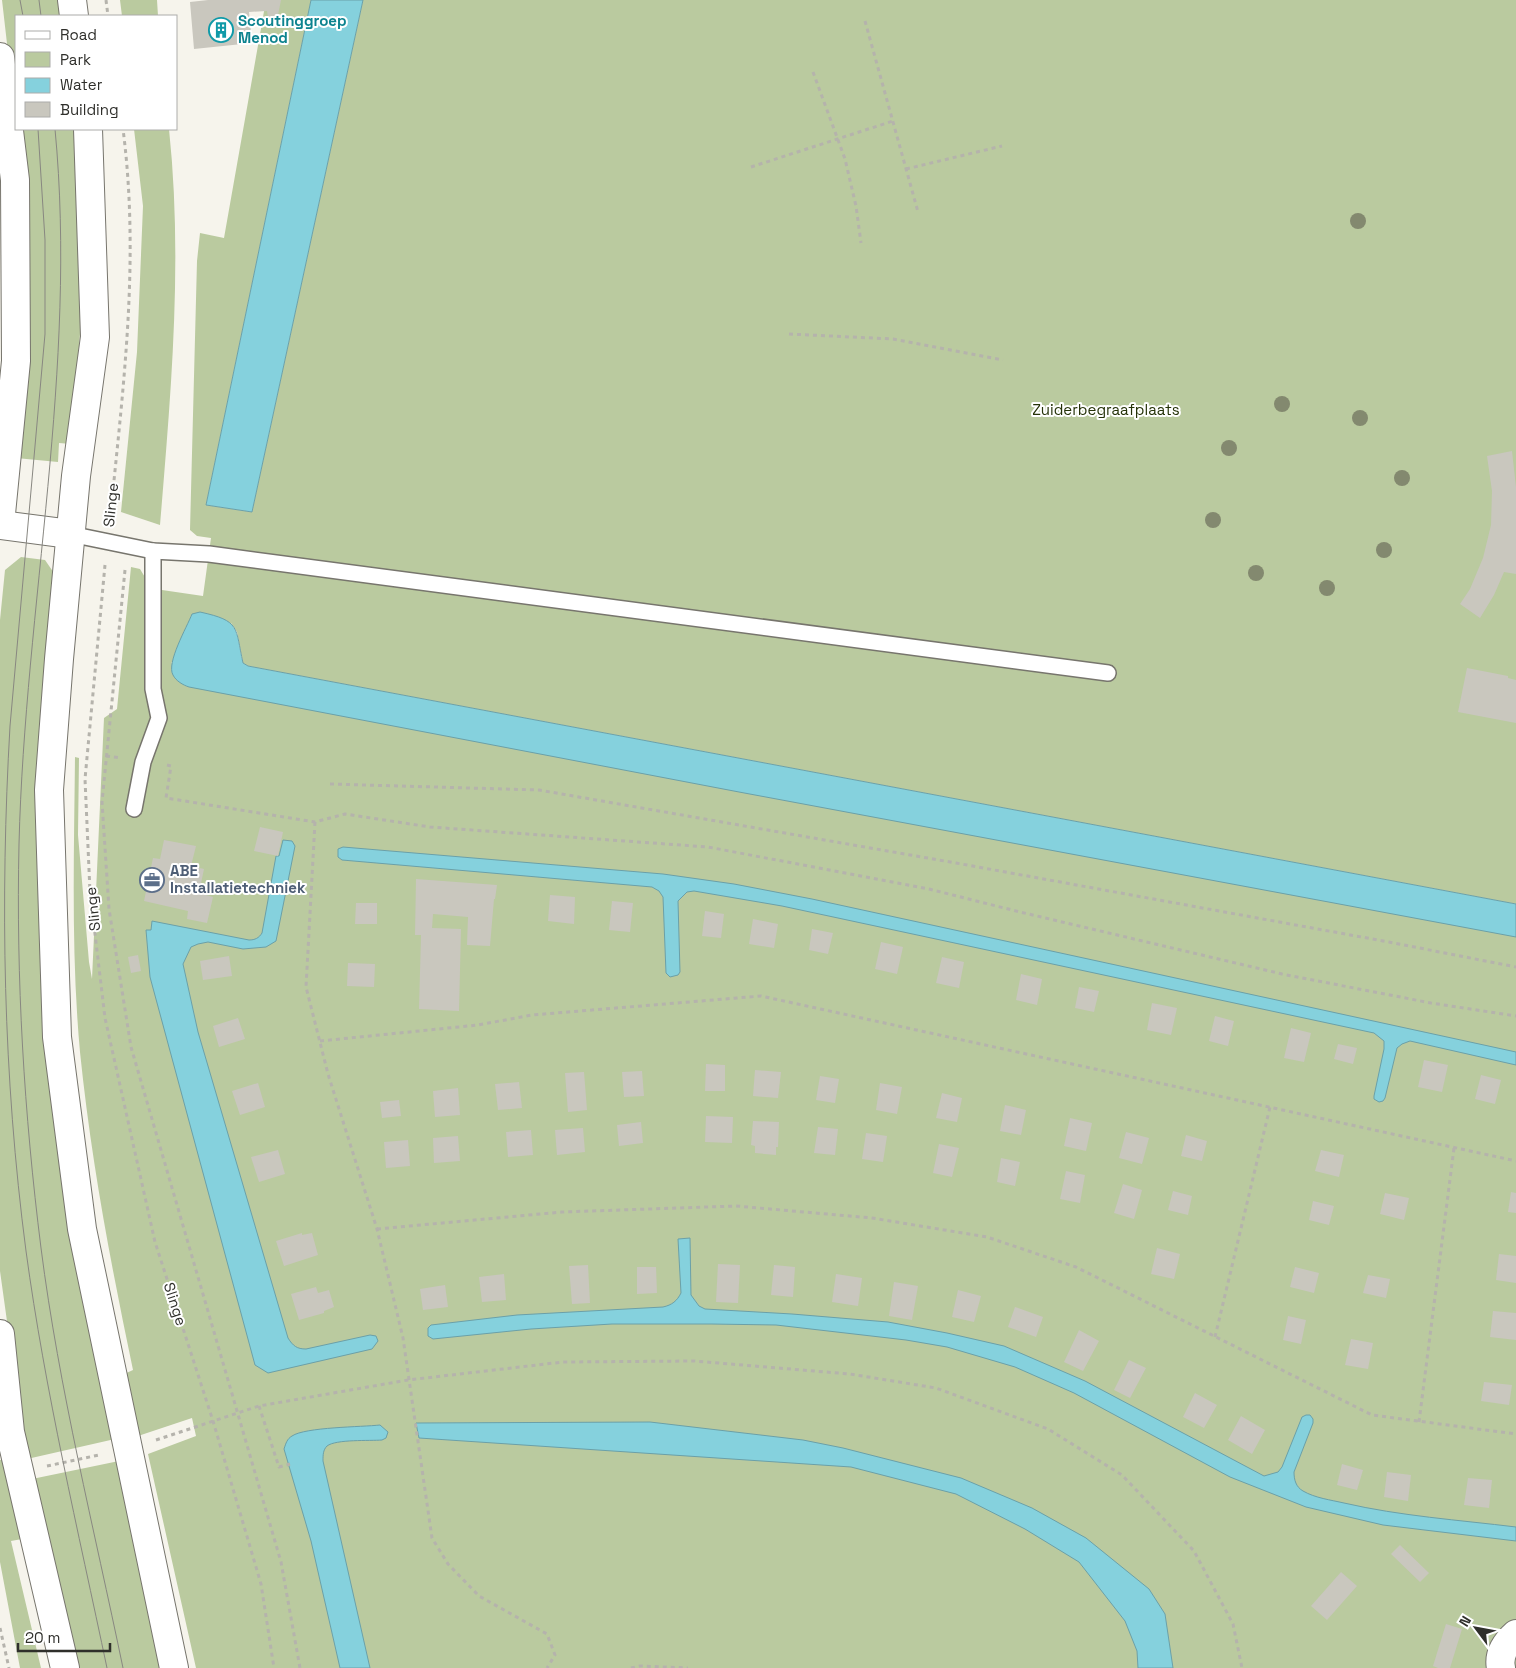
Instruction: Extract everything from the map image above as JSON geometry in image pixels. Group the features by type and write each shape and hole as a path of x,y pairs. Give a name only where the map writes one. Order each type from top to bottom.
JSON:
{"main road":[{"path":"72,0 74,15"},
{"path":"0,57 15,180 16,352 0,524 70,534"},
{"path":"88,130 95,337 70,534 49,790 57,1037 82,1229 174,1668"},
{"path":"0,1334 5,1433 65,1668"},
{"path":"1501,1668 1500,1663 1504,1647 1516,1634"}],"lane":[{"path":"70,534 153,551 228,556 1108,672"},
{"path":"134,809 142,762 159,718 153,690 153,551"}],"path":[{"path":"106,0 108,15"},
{"path":"865,22 918,212"},
{"path":"813,72 838,138 852,185 861,243"},
{"path":"751,167 893,121"},
{"name":"Slinge","path":"123,130 131,244 130,296 128,339 100,607 86,779 90,892 105,1018 155,1242 213,1421 261,1584 274,1668"},
{"path":"906,169 1002,146"},
{"path":"789,334 893,339 1003,360"},
{"path":"128,546 102,802 109,909 131,1047 281,1562 300,1668"},
{"path":"106,756 171,766 166,798 315,822 345,814 430,827 708,847 929,889 1030,915 1282,974 1431,1003 1516,1016"},
{"path":"330,784 539,790 966,864 1516,967"},
{"path":"315,822 306,987 328,1074 377,1230 403,1338 432,1538 448,1564 479,1596 547,1634 554,1655 547,1668"},
{"path":"320,1041 478,1025 532,1015 761,996 1516,1161"},
{"path":"1215,1337 1270,1107"},
{"path":"1419,1422 1454,1148"},
{"path":"377,1230 562,1212 736,1206 872,1218 987,1237 1076,1267 1372,1415 1516,1434"},
{"path":"290,1464 278,1467 259,1406 408,1380 563,1362 694,1361 850,1374 936,1388 1048,1429 1122,1475 1194,1550 1233,1624 1242,1668"},
{"path":"0,1628 8,1668"},
{"path":"631,1668 640,1666 688,1668"}],"green space":[{"path":"2,0 59,0 61,15 15,15 15,113"},
{"path":"120,0 157,0 158,15 122,15"},
{"name":"Zuiderbegraafplaats","path":"266,0 311,0 206,505 252,512 363,0 1516,0 1516,904 248,666 243,663 237,632 231,623 171,663 1516,919 1516,1668 196,1668 148,1454 196,1436 192,1418 135,1437 122,1375 133,1370 109,1252 96,1172 77,1015 74,905 75,757 79,758 78,835 92,979 104,718 117,709 131,567 140,569 146,579 160,680 162,590 203,596 211,538 197,536 190,530 197,261 200,233 224,238"},
{"path":"17,130 75,130 82,252 80,334 71,444 59,443 58,462 16,458"},
{"path":"134,130 169,130 175,228 174,327 160,525 121,512 137,352 143,206"},
{"path":"21,557 45,560 56,576 40,787 115,1439 27,1459 0,1271 0,620 5,570"},
{"path":"9,1459 22,1539 11,1541 41,1668 20,1668 0,1562 0,1460"},
{"path":"119,1461 162,1668 75,1668 32,1479"}],"water":[{"path":"311,0 363,0 252,512 206,505"},
{"path":"200,612 223,619 234,627 243,663 248,666 1516,904 1516,937 189,687 174,677 172,662 192,614"},
{"path":"283,840 292,841 295,846 276,941 266,947 243,949 208,942 198,944 191,947 183,964 198,1032 288,1338 296,1346 306,1349 370,1335 376,1336 378,1341 372,1349 268,1373 255,1365 150,977 146,930 151,930 152,921 249,940 255,939 262,933 276,856 279,856"},
{"path":"343,847 663,874 734,884 812,899 1516,1052 1516,1065 1410,1041 1397,1048 1385,1098 1379,1102 1374,1099 1374,1096 1384,1041 1374,1033 782,906 694,891 687,892 678,901 680,972 678,975 670,977 666,973 663,897 659,891 652,887 342,860 338,857 338,849"},
{"path":"690,1238 691,1295 699,1306 705,1309 888,1322 1004,1346 1085,1381 1264,1476 1278,1472 1282,1467 1302,1417 1310,1415 1313,1423 1294,1472 1296,1483 1303,1491 1323,1498 1386,1511 1516,1527 1516,1541 1383,1525 1306,1507 1230,1477 1074,1393 1015,1367 947,1347 906,1340 776,1325 612,1324 531,1329 433,1339 428,1336 428,1328 431,1325 517,1315 663,1307 669,1305 681,1293 678,1239"},
{"path":"650,1422 803,1440 843,1448 961,1478 1032,1508 1086,1538 1149,1589 1165,1614 1173,1668 1138,1668 1137,1651 1125,1621 1079,1562 1025,1529 956,1494 851,1467 419,1438 416,1423"},
{"path":"380,1425 388,1432 386,1438 382,1440 338,1442 327,1446 324,1453 323,1461 370,1668 340,1668 311,1541 284,1449 289,1438 299,1433 321,1429"}],"building":[{"name":"Scoutinggroep Menod","path":"208,0 281,0 278,15 268,17 267,11 249,12 252,43 194,49 190,2"},
{"path":"1512,451 1516,487 1516,574 1504,572 1494,595 1480,618 1460,604 1470,589 1483,558 1491,525 1492,491 1487,456"},
{"path":"1467,668 1508,676 1508,678 1516,680 1516,723 1458,712"},
{"path":"260,827 283,832 278,856 254,851"},
{"path":"164,840 196,846 191,866 204,869 199,893 213,897 207,923 187,919 188,911 144,901 153,858 160,859"},
{"path":"416,879 497,885 490,946 467,945 468,917 433,914 432,928 461,929 459,1011 419,1009 421,935 415,935"},
{"path":"550,895 575,897 574,924 548,921"},
{"path":"612,901 633,903 630,932 609,930"},
{"path":"356,903 377,903 377,924 355,924"},
{"path":"705,911 724,914 721,938 702,936"},
{"path":"753,919 778,924 774,948 749,944"},
{"path":"812,929 833,933 828,954 809,950"},
{"path":"881,942 903,947 897,974 875,969"},
{"path":"138,955 141,971 131,973 128,957"},
{"path":"229,956 232,976 203,980 200,961"},
{"path":"942,957 964,962 959,988 936,983"},
{"path":"348,963 375,964 374,987 347,986"},
{"path":"1021,974 1042,979 1037,1005 1016,1000"},
{"path":"1079,987 1099,991 1094,1012 1075,1008"},
{"path":"1152,1003 1177,1008 1171,1035 1147,1030"},
{"path":"1215,1016 1234,1021 1228,1046 1209,1041"},
{"path":"238,1018 245,1039 219,1047 213,1026"},
{"path":"1291,1028 1311,1033 1304,1062 1284,1058"},
{"path":"1338,1044 1357,1048 1353,1064 1334,1059"},
{"path":"1424,1060 1448,1065 1442,1092 1418,1087"},
{"path":"706,1064 725,1065 725,1091 705,1091"},
{"path":"755,1070 781,1072 778,1098 753,1096"},
{"path":"642,1071 644,1096 624,1097 622,1072"},
{"path":"584,1072 587,1110 568,1112 565,1073"},
{"path":"1481,1075 1501,1080 1495,1104 1475,1099"},
{"path":"820,1076 839,1079 835,1103 816,1100"},
{"path":"519,1082 522,1108 498,1110 495,1084"},
{"path":"258,1083 265,1107 240,1115 232,1091"},
{"path":"880,1083 902,1087 897,1114 876,1110"},
{"path":"458,1088 460,1115 435,1117 433,1091"},
{"path":"942,1093 962,1098 957,1122 936,1118"},
{"path":"399,1100 401,1116 382,1118 380,1102"},
{"path":"1005,1105 1026,1110 1021,1135 1000,1131"},
{"path":"706,1116 733,1117 732,1143 705,1142"},
{"path":"1070,1118 1092,1123 1086,1151 1064,1146"},
{"path":"753,1121 779,1122 776,1155 755,1153 755,1146 751,1145"},
{"path":"641,1122 643,1143 619,1146 617,1125"},
{"path":"818,1127 838,1129 835,1155 814,1153"},
{"path":"583,1128 585,1152 557,1155 555,1130"},
{"path":"531,1130 533,1155 508,1157 506,1132"},
{"path":"1126,1132 1149,1138 1142,1164 1119,1158"},
{"path":"866,1133 887,1136 883,1162 862,1159"},
{"path":"1186,1135 1207,1141 1202,1161 1181,1156"},
{"path":"458,1136 460,1161 434,1163 433,1138"},
{"path":"408,1140 410,1166 386,1168 384,1142"},
{"path":"939,1144 959,1148 952,1177 933,1173"},
{"path":"278,1150 285,1174 259,1182 251,1157"},
{"path":"1321,1150 1344,1155 1339,1177 1315,1171"},
{"path":"1001,1158 1020,1162 1015,1186 997,1182"},
{"path":"1066,1171 1085,1175 1080,1203 1060,1199"},
{"path":"1123,1184 1142,1190 1134,1219 1114,1213"},
{"path":"1173,1191 1192,1196 1188,1215 1168,1210"},
{"path":"1511,1192 1516,1193 1516,1213 1508,1212"},
{"path":"1385,1193 1409,1198 1404,1220 1380,1214"},
{"path":"1313,1201 1334,1206 1329,1225 1309,1220"},
{"path":"302,1233 302,1235 312,1233 318,1255 284,1266 276,1241"},
{"path":"1157,1248 1180,1254 1174,1279 1151,1274"},
{"path":"1499,1254 1516,1256 1516,1283 1496,1280"},
{"path":"718,1264 740,1265 738,1303 716,1302"},
{"path":"588,1265 590,1303 572,1304 569,1266"},
{"path":"774,1265 795,1267 793,1297 771,1295"},
{"path":"637,1267 656,1267 657,1293 637,1294"},
{"path":"1295,1267 1319,1273 1314,1293 1290,1287"},
{"path":"504,1274 506,1300 482,1302 479,1277"},
{"path":"836,1274 862,1278 858,1306 832,1302"},
{"path":"1368,1275 1390,1279 1386,1298 1363,1293"},
{"path":"894,1282 918,1286 912,1320 889,1316"},
{"path":"445,1285 448,1307 423,1310 420,1289"},
{"path":"316,1287 318,1293 329,1290 334,1307 324,1311 324,1313 299,1320 291,1294"},
{"path":"958,1290 981,1296 974,1322 952,1317"},
{"path":"1015,1307 1043,1317 1036,1337 1008,1327"},
{"path":"1493,1311 1516,1313 1516,1340 1490,1337"},
{"path":"1288,1316 1306,1320 1301,1344 1283,1340"},
{"path":"1079,1330 1099,1341 1083,1371 1064,1362"},
{"path":"1351,1339 1373,1343 1368,1369 1345,1365"},
{"path":"1129,1360 1146,1368 1130,1398 1114,1390"},
{"path":"1484,1382 1512,1385 1509,1405 1481,1401"},
{"path":"1195,1393 1217,1405 1204,1428 1183,1417"},
{"path":"1241,1416 1265,1430 1252,1454 1228,1440"},
{"path":"1342,1464 1363,1470 1357,1490 1337,1485"},
{"path":"1387,1472 1411,1475 1408,1501 1384,1497"},
{"path":"1468,1478 1492,1480 1489,1508 1464,1505"},
{"path":"1400,1545 1429,1573 1420,1582 1391,1554"},
{"path":"1341,1572 1357,1586 1327,1620 1311,1606"},
{"path":"1446,1624 1462,1629 1450,1668 1438,1668 1433,1666"}],"tram line":[{"path":"20,0 23,15"},
{"path":"39,0 41,15"},
{"path":"38,130 45,240 45,334 10,726 5,857 8,1054 18,1185 34,1303 63,1460 107,1668"},
{"path":"55,130 60,219 60,308 48,487 23,754 18,895 22,1046 35,1197 57,1353 123,1668"}],"place":[{"name":"Scoutinggroep Menod","path":"221,30"},
{"name":"ABE Installatietechniek","path":"152,880"}]}
